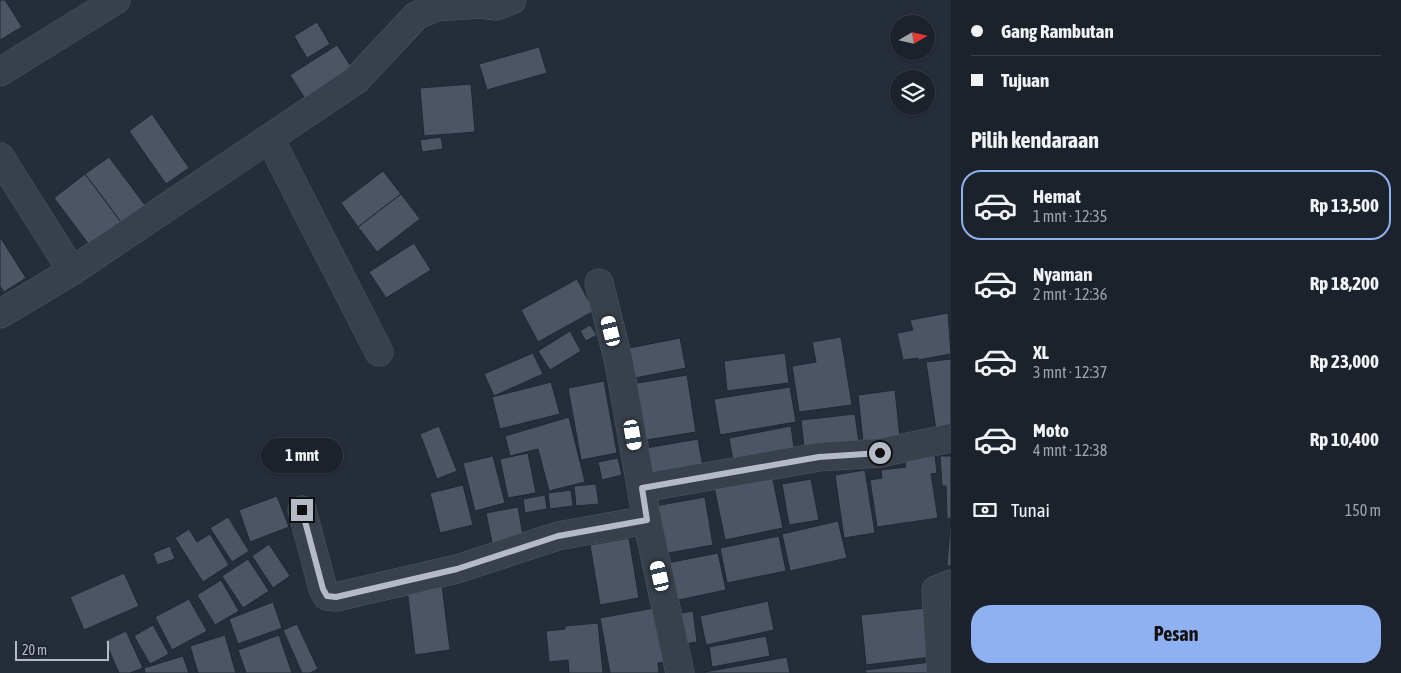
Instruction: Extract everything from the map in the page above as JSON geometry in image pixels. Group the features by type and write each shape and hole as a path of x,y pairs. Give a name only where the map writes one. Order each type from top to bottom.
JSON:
{"street":[{"path":"0,72 116,0"},
{"path":"0,314 72,271 356,80 416,16 436,7 480,4 496,6 512,0"},
{"path":"270,139 379,352"},
{"path":"0,157 72,271"},
{"path":"599,282 620,363 647,520 680,673"},
{"path":"642,488 819,457 880,453 951,438"},
{"path":"302,510 323,589 327,596 336,597 457,569 558,536 647,520"},
{"path":"941,673 936,590 951,584"}],"building":[{"path":"0,0 5,0 22,27 0,40"},
{"path":"317,22 330,44 307,58 294,36"},
{"path":"337,45 356,74 309,105 290,75"},
{"path":"539,47 547,73 487,90 479,64"},
{"path":"471,84 475,132 424,136 420,88"},
{"path":"152,114 189,168 166,184 129,131"},
{"path":"441,137 443,149 422,152 420,140"},
{"path":"109,157 145,205 121,222 85,174"},
{"path":"383,171 401,194 358,227 341,203"},
{"path":"85,174 121,222 90,246 54,198"},
{"path":"401,194 420,219 377,252 358,227"},
{"path":"0,237 26,278 4,292 0,286"},
{"path":"414,243 431,270 386,298 369,272"},
{"path":"577,279 594,311 538,342 521,310"},
{"path":"948,313 951,354 918,360 918,358 903,360 897,333 913,330 910,320"},
{"path":"590,325 597,335 586,341 580,331"},
{"path":"570,331 581,351 550,370 538,351"},
{"path":"841,337 852,405 799,412 792,366 816,362 812,342"},
{"path":"680,338 686,368 635,378 629,348"},
{"path":"533,353 543,374 494,396 484,374"},
{"path":"785,353 789,383 727,391 724,361"},
{"path":"951,359 951,435 937,437 926,362"},
{"path":"687,375 696,432 634,442 625,385"},
{"path":"604,381 617,453 581,460 568,388"},
{"path":"551,382 560,414 500,429 492,397"},
{"path":"790,387 796,422 720,435 714,399"},
{"path":"895,390 900,438 863,442 858,395"},
{"path":"855,414 860,450 805,456 801,420"},
{"path":"569,417 585,482 549,491 538,449 510,456 505,436"},
{"path":"439,426 457,471 437,479 420,434"},
{"path":"791,426 795,455 734,466 729,438"},
{"path":"698,439 704,473 646,484 640,449"},
{"path":"528,453 536,493 508,498 500,459"},
{"path":"493,456 505,503 475,511 463,463"},
{"path":"935,456 937,473 931,474 938,518 877,527 870,480 882,478 881,470 906,467 905,460"},
{"path":"940,456 951,456 951,518 947,519 946,486 942,486"},
{"path":"618,458 622,475 602,480 598,462"},
{"path":"865,470 875,533 844,538 835,475"},
{"path":"772,475 783,528 725,540 714,487"},
{"path":"811,479 819,520 789,525 782,484"},
{"path":"596,484 599,504 576,506 574,486"},
{"path":"463,485 473,525 440,533 430,493"},
{"path":"571,490 573,506 550,509 548,493"},
{"path":"545,495 547,509 525,513 523,499"},
{"path":"277,496 289,527 250,542 239,510"},
{"path":"705,497 713,545 663,554 655,506"},
{"path":"518,507 524,541 493,548 486,513"},
{"path":"228,517 249,551 232,562 210,528"},
{"path":"838,521 847,558 790,571 782,534"},
{"path":"950,526 951,566 947,566"},
{"path":"189,529 197,542 210,534 229,565 203,582 175,538"},
{"path":"779,536 786,571 727,583 720,548"},
{"path":"629,538 639,598 600,605 590,545"},
{"path":"269,544 290,576 273,588 252,556"},
{"path":"170,546 175,559 157,565 153,553"},
{"path":"718,553 726,590 669,602 662,564"},
{"path":"248,559 269,591 243,608 222,576"},
{"path":"124,573 139,606 84,630 70,597"},
{"path":"221,580 239,611 215,625 197,595"},
{"path":"442,585 450,650 415,655 407,589"},
{"path":"189,599 207,631 172,650 155,617"},
{"path":"768,601 774,630 706,645 700,616"},
{"path":"273,602 282,628 238,644 229,619"},
{"path":"659,607 669,662 658,663 659,673 610,673 600,618"},
{"path":"926,608 931,657 866,665 861,615"},
{"path":"693,611 697,642 679,645 675,614"},
{"path":"598,623 603,673 569,673 568,660 549,662 546,631 565,629 565,626"},
{"path":"297,624 318,669 310,673 302,673 283,630"},
{"path":"153,625 169,654 150,664 134,636"},
{"path":"126,631 143,668 130,673 119,673 105,641"},
{"path":"225,635 236,673 198,673 190,646"},
{"path":"279,635 292,673 246,673 238,650"},
{"path":"766,636 770,656 712,667 709,647"},
{"path":"183,656 189,673 145,673 144,668"},
{"path":"787,657 790,673 705,673 705,672"},
{"path":"931,662 933,673 866,673 865,670"}],"route":[{"path":"302,510 323,589 327,596 336,597 457,569 558,536 647,520 642,488 819,457 880,453"}]}
